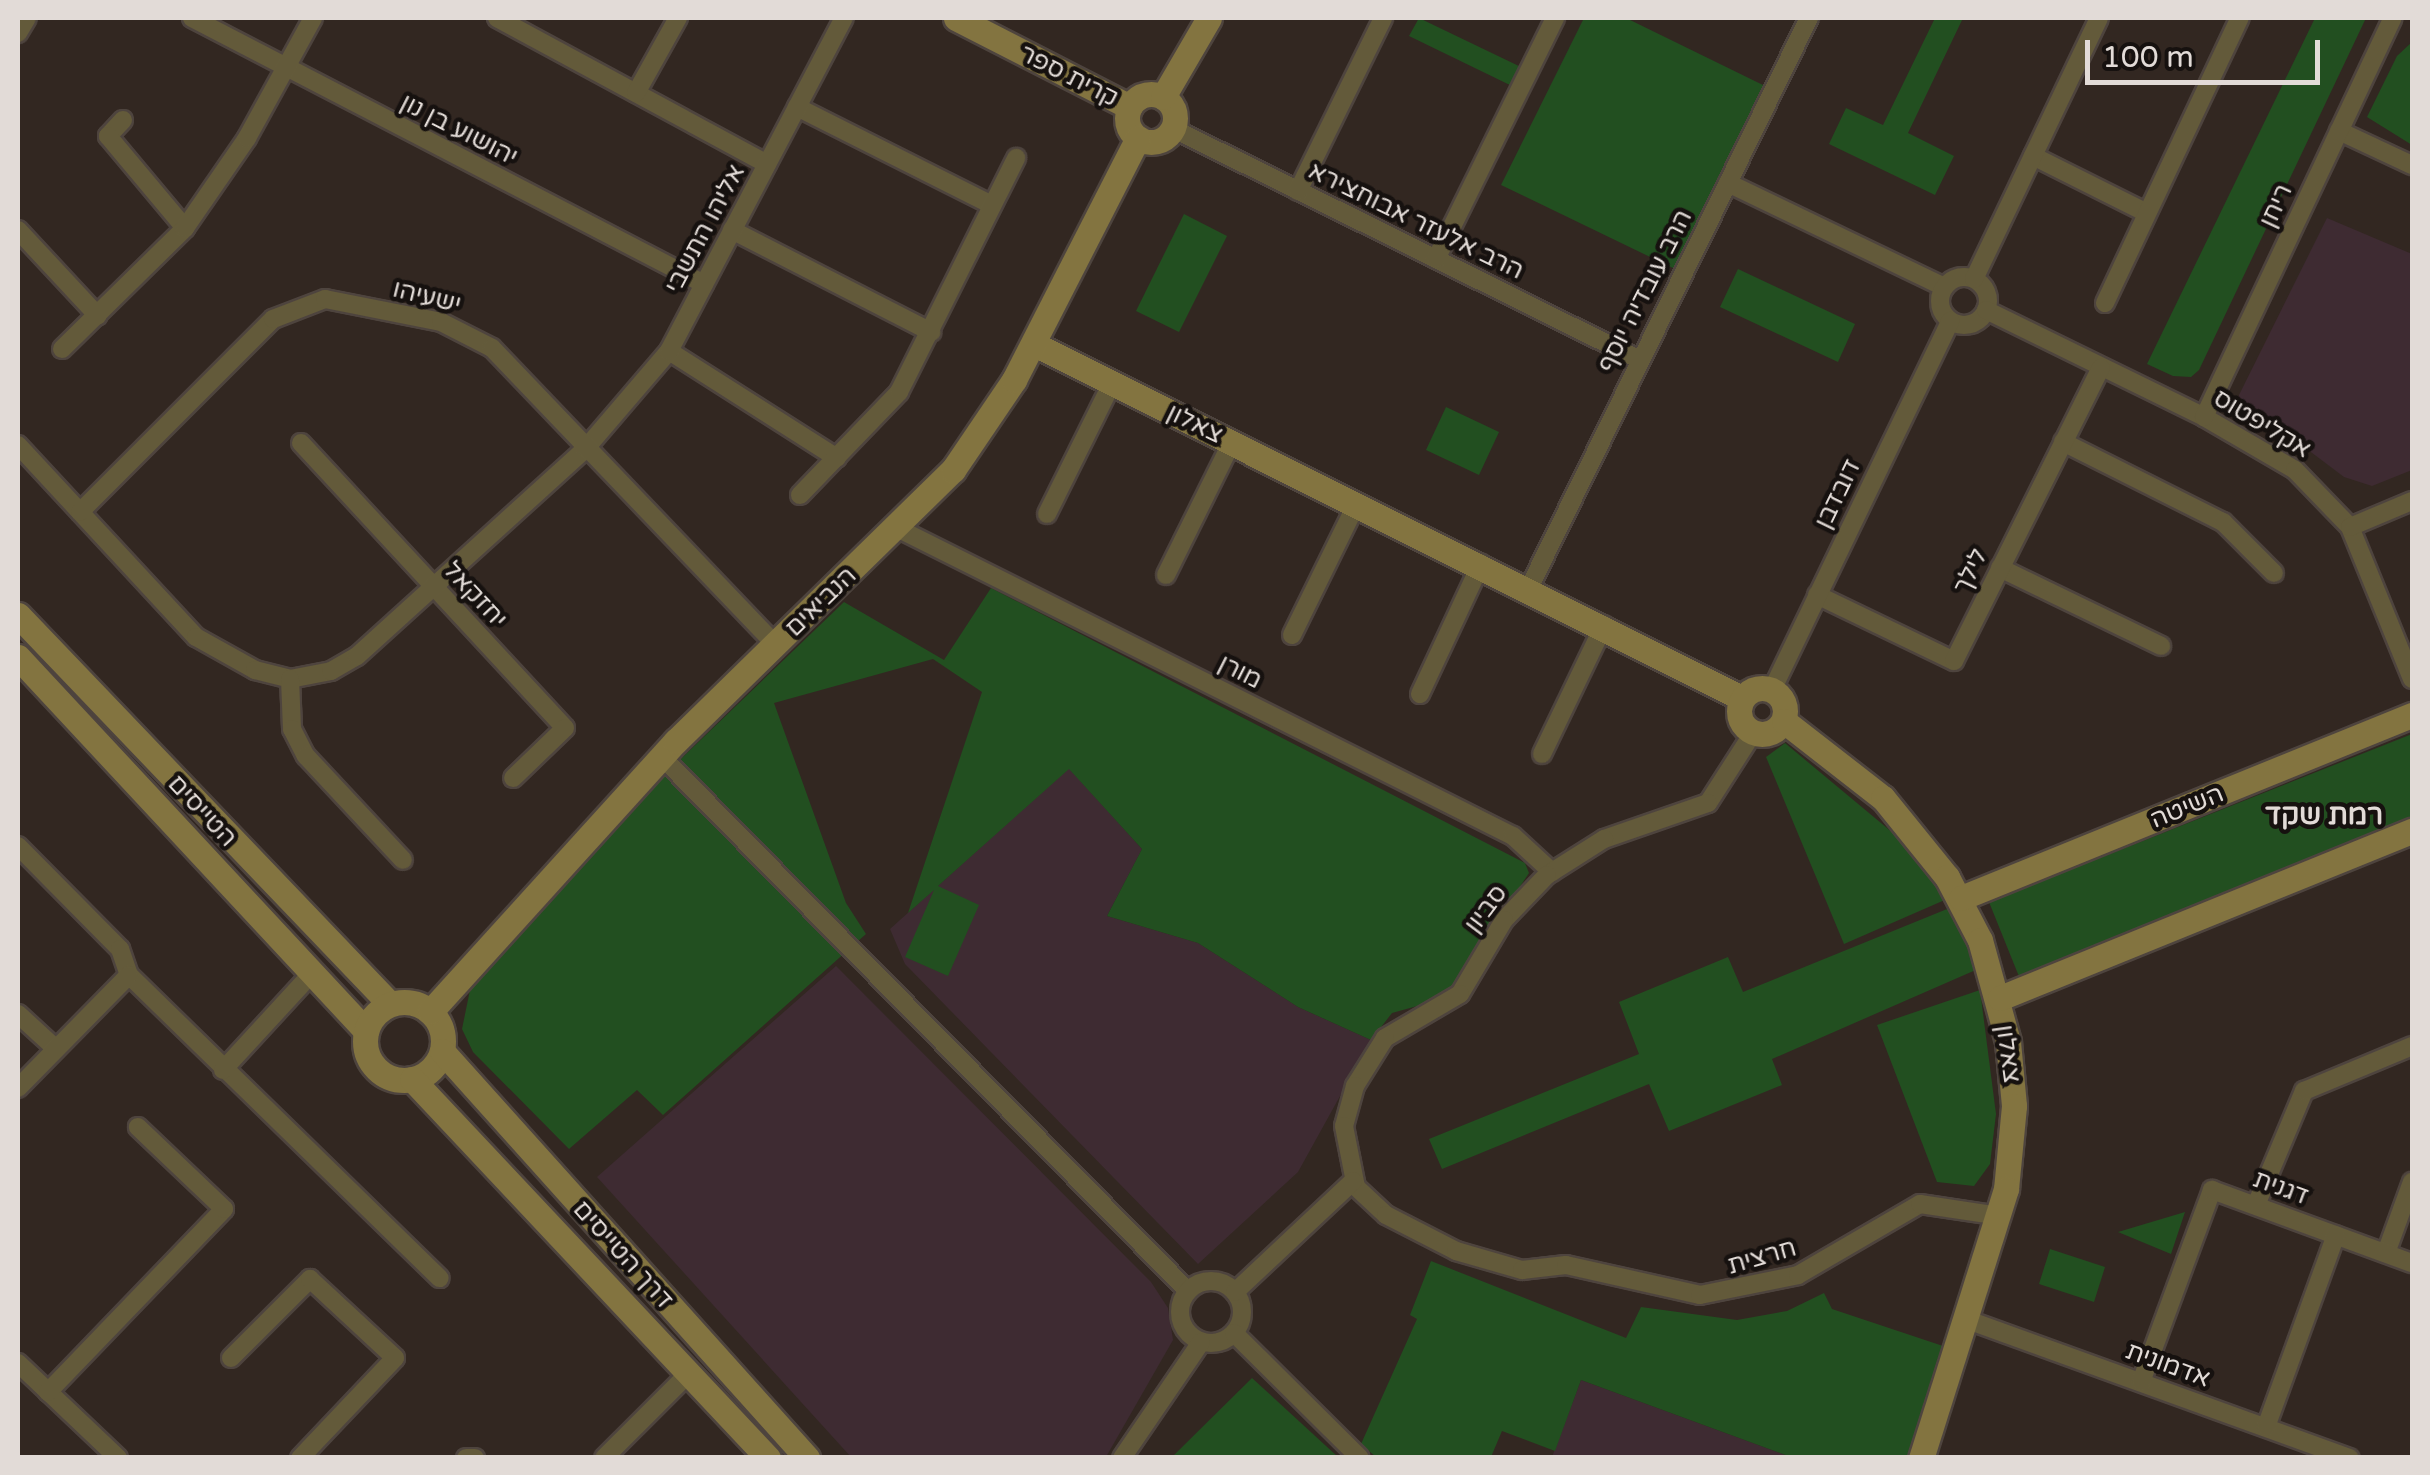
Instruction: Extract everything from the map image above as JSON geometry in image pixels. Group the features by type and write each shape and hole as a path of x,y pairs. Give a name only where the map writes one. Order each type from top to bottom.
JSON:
{"street":[{"path":"18,33 27,18"},
{"name":"יהושוע בן נון","path":"192,18 704,284"},
{"path":"62,349 185,228 247,138 313,18"},
{"path":"636,92 678,18"},
{"name":"אליהו התשבי","path":"290,679 331,671 357,656 586,448 668,350 844,18"},
{"name":"קרית ספר","path":"956,18 1130,106"},
{"path":"1163,97 1209,18"},
{"path":"1298,191 1383,18"},
{"path":"1436,259 1555,18"},
{"name":"הרב עובדיה יוסף","path":"1529,588 1638,359 1809,18"},
{"path":"1974,279 2099,18"},
{"path":"2105,303 2240,18"},
{"name":"ריחן","path":"2204,416 2393,18"},
{"path":"509,21 767,164"},
{"path":"1144,95 1163,97 1175,114 1172,128 1161,140 1138,138 1127,120 1130,106 1144,95"},
{"path":"797,107 992,205"},
{"path":"123,120 108,136 185,228"},
{"name":"הרב אלעזר אבוחצירא","path":"1172,128 1638,359"},
{"path":"2339,131 2412,165"},
{"name":"הנביאים","path":"430,1012 662,756 898,528 970,448 1034,344 1138,138"},
{"path":"2033,156 2148,213"},
{"path":"800,494 899,392 1016,158"},
{"path":"1728,183 1944,288"},
{"path":"18,230 98,316"},
{"path":"732,230 930,332"},
{"path":"1958,277 1974,279 1986,292 1986,310 1972,323 1950,321 1940,306 1944,288 1958,277"},
{"name":"ישעיהו","path":"80,512 273,319 325,300 466,332 492,348 776,645"},
{"name":"אקליפטוס","path":"1986,310 2204,416 2277,456 2350,528 2412,680"},
{"name":"דובדבן","path":"1772,690 1950,321"},
{"name":"צאלון","path":"1034,344 1604,625 1742,698"},
{"path":"668,350 837,458"},
{"name":"לילך","path":"1817,596 1954,661 2100,368"},
{"path":"1047,514 1112,383"},
{"name":"יחזקאל","path":"301,442 565,728 513,778"},
{"path":"1166,575 1232,442"},
{"path":"2063,442 2223,522 2274,574"},
{"path":"18,445 196,637 238,663 290,679 292,730 306,756 403,860"},
{"path":"2350,528 2412,501"},
{"path":"1292,635 1357,503"},
{"name":"מורן","path":"898,528 1513,836 1552,872"},
{"path":"1420,694 1481,564"},
{"path":"2000,568 2162,646"},
{"name":"הטייסים","path":"18,615 390,1004"},
{"path":"1542,754 1604,625"},
{"name":"הטייסים","path":"18,658 314,970 366,1031"},
{"path":"1754,690 1772,690 1784,703 1784,721 1771,733 1752,733 1740,720 1742,698 1754,690"},
{"name":"השיטה","path":"1961,898 2412,715"},
{"name":"צאלון","path":"1784,721 1883,798 1961,898 2000,998 2014,1106 1999,1216 1921,1458"},
{"name":"סביון","path":"1353,1181 1344,1126 1367,1064 1400,1024 1460,994 1504,920 1552,872 1604,839 1696,811 1716,794 1752,733"},
{"path":"662,756 1188,1291"},
{"path":"2000,998 2412,832"},
{"path":"18,846 120,949 129,975 440,1278"},
{"path":"223,1070 314,970"},
{"path":"18,1088 54,1047 129,975"},
{"path":"412,1079 428,1072 442,1051 442,1032 430,1012 414,1003 390,1004 366,1031 367,1055 378,1070 412,1079 768,1458"},
{"path":"18,1014 54,1047"},
{"path":"2256,1206 2301,1094 2316,1081 2412,1046"},
{"name":"דרך הטייסים","path":"442,1051 807,1458"},
{"path":"48,1392 224,1209 138,1127"},
{"path":"1235,1292 1353,1181"},
{"name":"חרצית","path":"1353,1181 1374,1205 1456,1251 1522,1270 1566,1265 1653,1290 1722,1294 1776,1283 1823,1264 1900,1210 1920,1204 1999,1216"},
{"path":"2386,1254 2412,1182"},
{"name":"דגנית","path":"2141,1382 2212,1190 2412,1263"},
{"path":"2266,1427 2336,1235"},
{"path":"230,1358 310,1279 396,1358 300,1458"},
{"path":"1201,1342 1181,1320 1188,1291 1206,1281 1235,1292 1242,1310 1234,1333"},
{"name":"אדמונית","path":"1968,1320 2350,1458"},
{"path":"1122,1458 1201,1342 1234,1333"},
{"path":"1234,1333 1360,1458"},
{"path":"18,1362 118,1458"},
{"path":"604,1458 689,1373"},
{"path":"466,1458 475,1458"}],"shaded area":[{"path":"2327,218 2412,254 2412,470 2372,486 2344,477 2238,397"},
{"path":"1069,768 1142,849 1107,916 1198,943 1298,1007 1371,1040 1298,1172 1198,1264 905,964 890,929"},
{"path":"836,966 1151,1282 1168,1308 1173,1340 1106,1457 851,1457 597,1177"},
{"path":"1581,1380 1791,1457 1552,1457"}],"green space":[{"path":"1419,18 1523,68 1514,87 1409,36"},
{"path":"1584,18 1626,18 1765,86 1675,269 1501,185"},
{"path":"1935,18 1963,18 1908,133 1954,156 1935,195 1829,144 1846,108 1883,125"},
{"path":"2315,18 2366,18 2199,370 2191,377 2173,376 2147,364"},
{"path":"2412,42 2412,145 2367,117 2397,56"},
{"path":"1184,214 1227,236 1179,332 1136,311"},
{"path":"1738,269 1855,324 1838,362 1720,307"},
{"path":"1446,407 1499,432 1479,475 1426,450"},
{"path":"991,588 1525,863 1529,873 1446,998 1392,1013 1371,1040 1298,1007 1198,943 1107,916 1142,849 1069,769 938,886 979,905 948,976 905,957 934,890 908,913 982,692 933,659 774,703 846,903 866,934 663,1115 637,1090 569,1149 473,1052 462,1029 470,990 661,778 844,602 944,660"},
{"path":"2412,734 2412,820 2020,979 1989,902"},
{"path":"1785,743 1905,843 1947,899 1844,944 1766,757"},
{"path":"1952,907 1978,969 1772,1059 1782,1085 1669,1131 1649,1084 1442,1169 1429,1139 1639,1054 1619,1002 1728,957 1743,992"},
{"path":"1980,990 1996,1114 1990,1164 1974,1186 1937,1182 1877,1025"},
{"path":"2185,1212 2171,1254 2118,1232"},
{"path":"2050,1249 2105,1267 2094,1302 2039,1284"},
{"path":"1431,1261 1626,1338 1641,1307 1737,1320 1787,1311 1824,1293 1832,1309 1943,1346 1910,1457 1791,1457 1581,1380 1555,1451 1502,1431 1491,1457 1376,1457 1361,1444 1417,1319 1410,1315"},
{"path":"1252,1378 1338,1457 1172,1457"}],"district":[{"name":"רמת שקד","path":"2324,815"}]}
